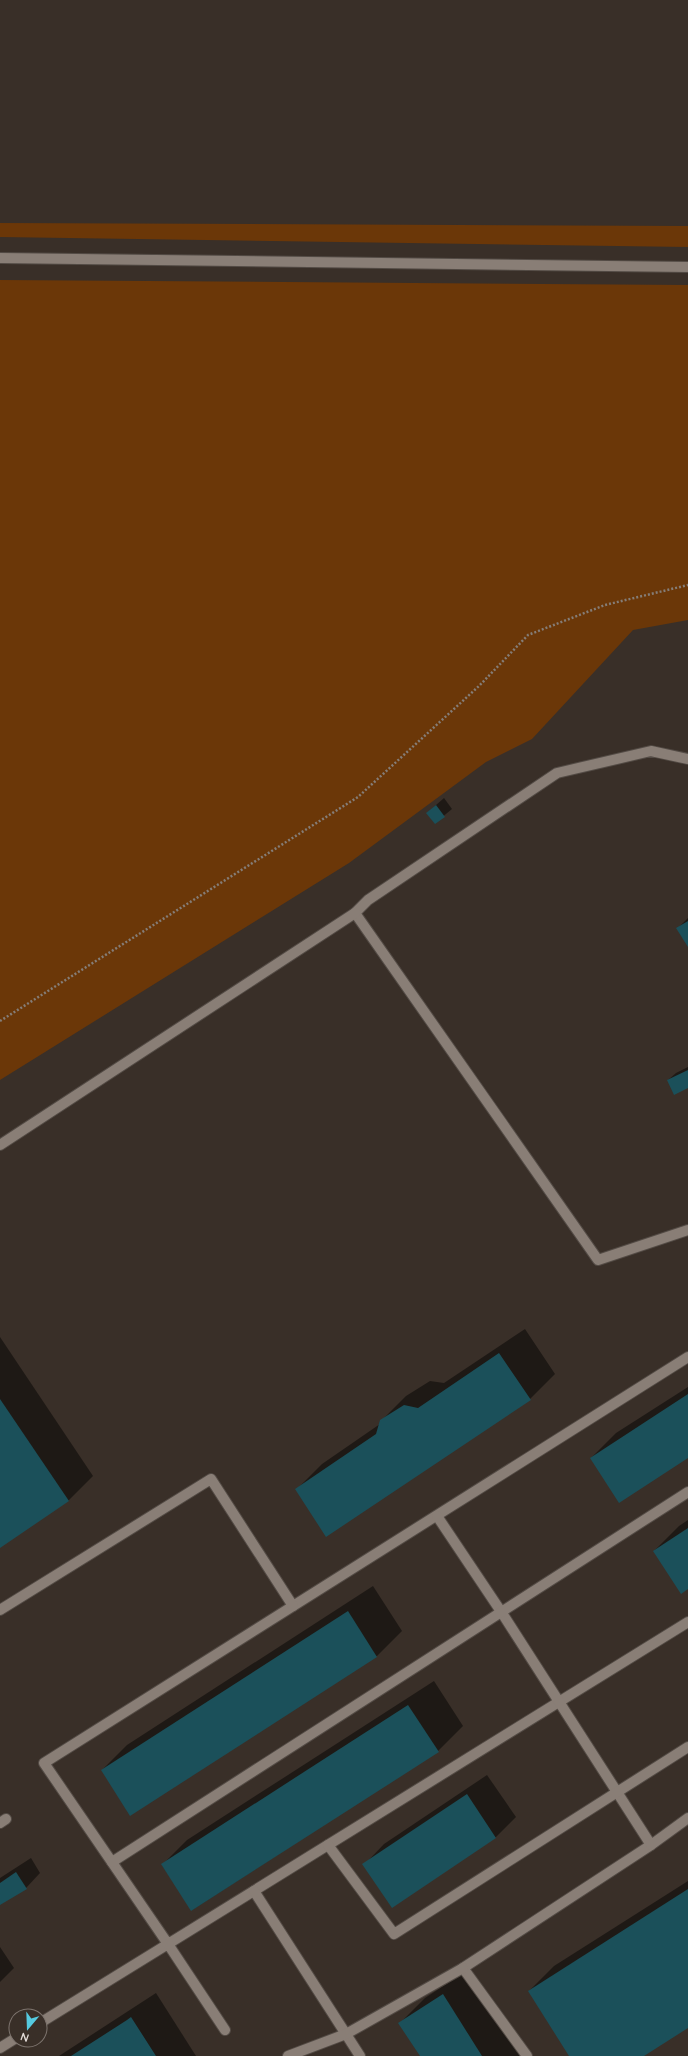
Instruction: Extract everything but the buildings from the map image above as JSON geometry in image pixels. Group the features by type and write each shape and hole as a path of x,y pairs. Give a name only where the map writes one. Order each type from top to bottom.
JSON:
{"street":[{"path":"0,258 688,267"},
{"path":"0,1145 355,913 368,900 557,773 651,751 688,758"},
{"path":"355,913 598,1260 688,1230"},
{"path":"225,2030 168,1944 44,1764 688,1357"},
{"path":"0,1610 211,1479 293,1606"},
{"path":"112,1862 502,1613 688,1492"},
{"path":"437,1516 502,1613 651,1845"},
{"path":"48,2018 688,1622"},
{"path":"328,1845 394,1934 688,1747"},
{"path":"288,2056 346,2034 463,1968 651,1845 688,1818"},
{"path":"254,1891 360,2056"},
{"path":"463,1968 527,2056"}],"path":[{"path":"0,1021 358,797 479,686 528,635 605,605 688,585"}],"shaded area":[{"path":"0,223 688,226 688,247 0,237"},
{"path":"0,280 688,285 688,620 633,630 532,739 486,762 349,863 0,1080"}]}
